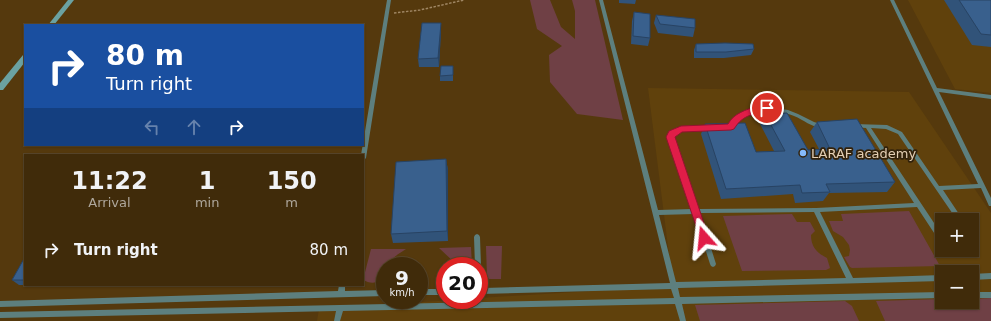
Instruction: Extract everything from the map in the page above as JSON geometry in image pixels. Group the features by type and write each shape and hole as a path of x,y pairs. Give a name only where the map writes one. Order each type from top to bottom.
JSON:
{"street":[{"path":"52,24 71,0"},
{"path":"0,88 24,57"}],"lane":[{"path":"364,154 389,0"},
{"path":"601,0 683,321"},
{"path":"892,0 991,204"},
{"path":"936,90 991,97"},
{"path":"724,128 731,127 735,120 746,113 757,109 767,108 786,111 815,126 830,126"},
{"path":"845,126 887,127 900,133 955,213"},
{"path":"867,126 935,229"},
{"path":"713,264 670,137 672,133 681,129 717,128"},
{"path":"938,188 982,186"},
{"path":"656,213 696,211 816,210 919,205"},
{"path":"816,210 851,281"},
{"path":"477,237 478,257"},
{"path":"979,277 991,276"},
{"path":"488,291 935,278"},
{"path":"341,294 342,286"},
{"path":"0,304 376,293"},
{"path":"0,315 935,295"},
{"path":"979,295 991,295"},
{"path":"337,321 340,308"}],"path":[{"path":"387,13 420,10 464,0"}],"shaded area":[{"path":"530,0 550,0 561,27 575,39 575,11 572,0 595,0 623,120 577,114 550,82 549,55 562,46 537,29"},
{"path":"908,0 991,0 991,93 955,89"},
{"name":"LARAF academy","path":"648,88 909,92 991,213 991,321 317,321 319,309 376,305 376,309 428,309 428,302 436,301 436,309 488,309 488,297 673,286"},
{"path":"909,211 939,265 850,267 844,257 849,256 849,245 843,237 833,231 829,221 843,221 841,214"},
{"path":"792,214 797,222 810,222 815,231 811,235 813,246 820,254 827,258 830,268 826,270 742,271 723,216"},
{"path":"486,246 502,246 501,279 488,278 488,257 486,257"},
{"path":"471,247 472,257 449,257 439,248"},
{"path":"371,249 406,249 395,257 376,257 376,282 372,283 364,280"},
{"path":"991,298 991,321 885,321 876,301 935,299 935,309 979,309 979,299"},
{"path":"845,301 852,306 859,321 700,321 695,305"}],"building":[{"path":"959,0 991,0 991,35 981,34"},
{"path":"634,12 650,14 650,38 633,36"},
{"path":"656,15 695,19 695,28 660,24"},
{"path":"422,23 441,23 438,58 418,59"},
{"path":"696,44 753,44 754,49 726,52 696,52"},
{"path":"441,66 453,66 453,75 440,76"},
{"path":"787,113 808,150 830,149 817,122 857,119 895,182 826,184 830,192 802,193 800,185 726,189 705,124 745,123 756,152 785,151 765,114"},
{"path":"446,159 447,231 391,234 396,162"},
{"path":"24,259 24,280 12,280"}],"place":[{"name":"LARAF academy","path":"803,153"}],"route":[{"path":"704,238 670,137 672,133 681,129 731,127 735,120 742,115 757,109 767,108"}]}
